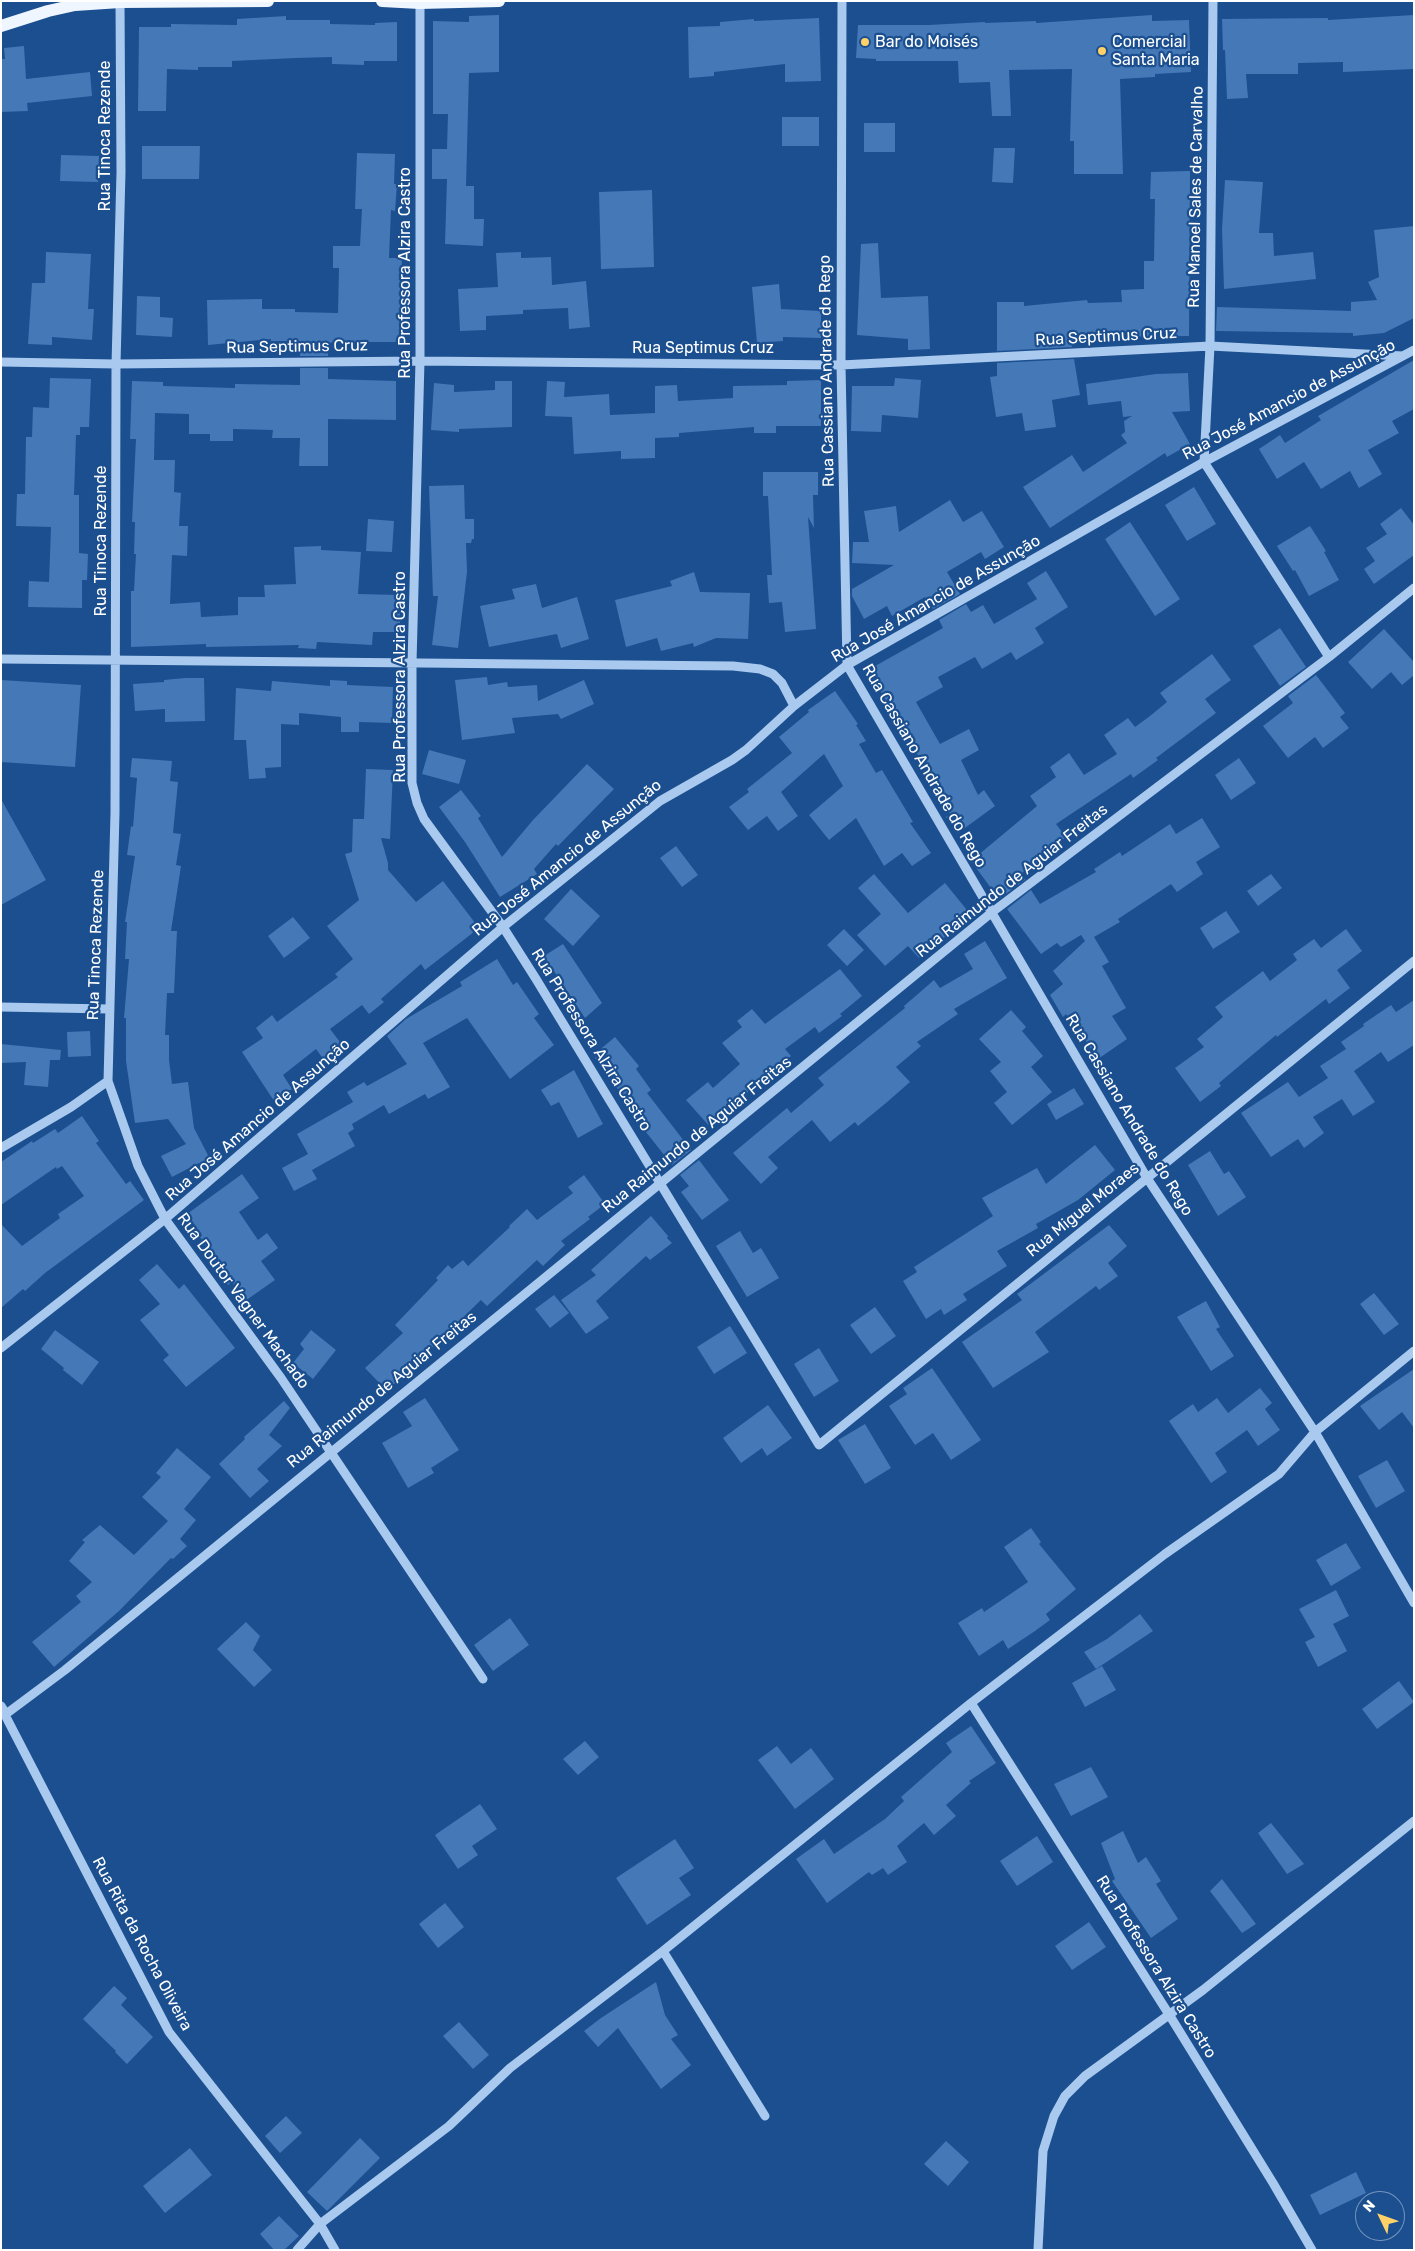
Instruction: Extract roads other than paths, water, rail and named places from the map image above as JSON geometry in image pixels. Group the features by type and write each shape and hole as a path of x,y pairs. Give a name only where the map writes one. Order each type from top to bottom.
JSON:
{"main road":[{"path":"1,26 48,11 76,5 120,2 268,1"},
{"path":"382,1 420,3 499,1"}],"street":[{"name":"Rua Cassiano Andrade do Rego","path":"842,1 841,364 847,664 1146,1178 1315,1432 1414,1602"},
{"name":"Rua Manoel Sales de Carvalho","path":"1204,462 1210,346 1213,1"},
{"name":"Rua Tinoca Rezende","path":"108,1080 117,661 116,364 121,172 120,2"},
{"name":"Rua Professora Alzira Castro","path":"420,3 420,361 412,663 412,783 416,803 424,818 503,926 662,1184 819,1445"},
{"name":"Rua Septimus Cruz","path":"1,362 116,364 420,361 841,364 1210,346 1403,356"},
{"name":"Rua José Amancio de Assunção","path":"1,1348 166,1219 503,926 660,801 732,760 794,706 847,664 1204,462 1414,350"},
{"path":"1204,462 1329,657"},
{"name":"Rua Raimundo de Aguiar Freitas","path":"3,1710 65,1670 330,1452 662,1184 991,913 1329,657 1414,588"},
{"path":"1,660 733,666 760,669 777,677 794,706"},
{"name":"Rua Miguel Moraes","path":"819,1445 1414,960"},
{"path":"1,1007 109,1009"},
{"path":"1,1148 71,1106 108,1080"},
{"name":"Rua Doutor Vagner Machado","path":"108,1080 138,1166 166,1219 281,1378 483,1678"},
{"path":"297,2250 320,2224 423,2148 510,2068 664,1951 971,1703 1164,1554 1279,1474 1315,1432 1414,1351"},
{"name":"Rua Professora Alzira Castro","path":"971,1703 1170,2016 1274,2183 1312,2250"},
{"name":"Rua Rita da Rocha Oliveira","path":"3,1710 169,2032 320,2224 335,2250"},
{"path":"1038,2250 1043,2151 1054,2116 1065,2096 1085,2076 1170,2016 1354,1871 1414,1821"},
{"path":"664,1951 765,2116"}],"place":[{"name":"Bar do Moisés","path":"865,42"},
{"name":"Comercial Santa Maria","path":"1102,51"}]}
